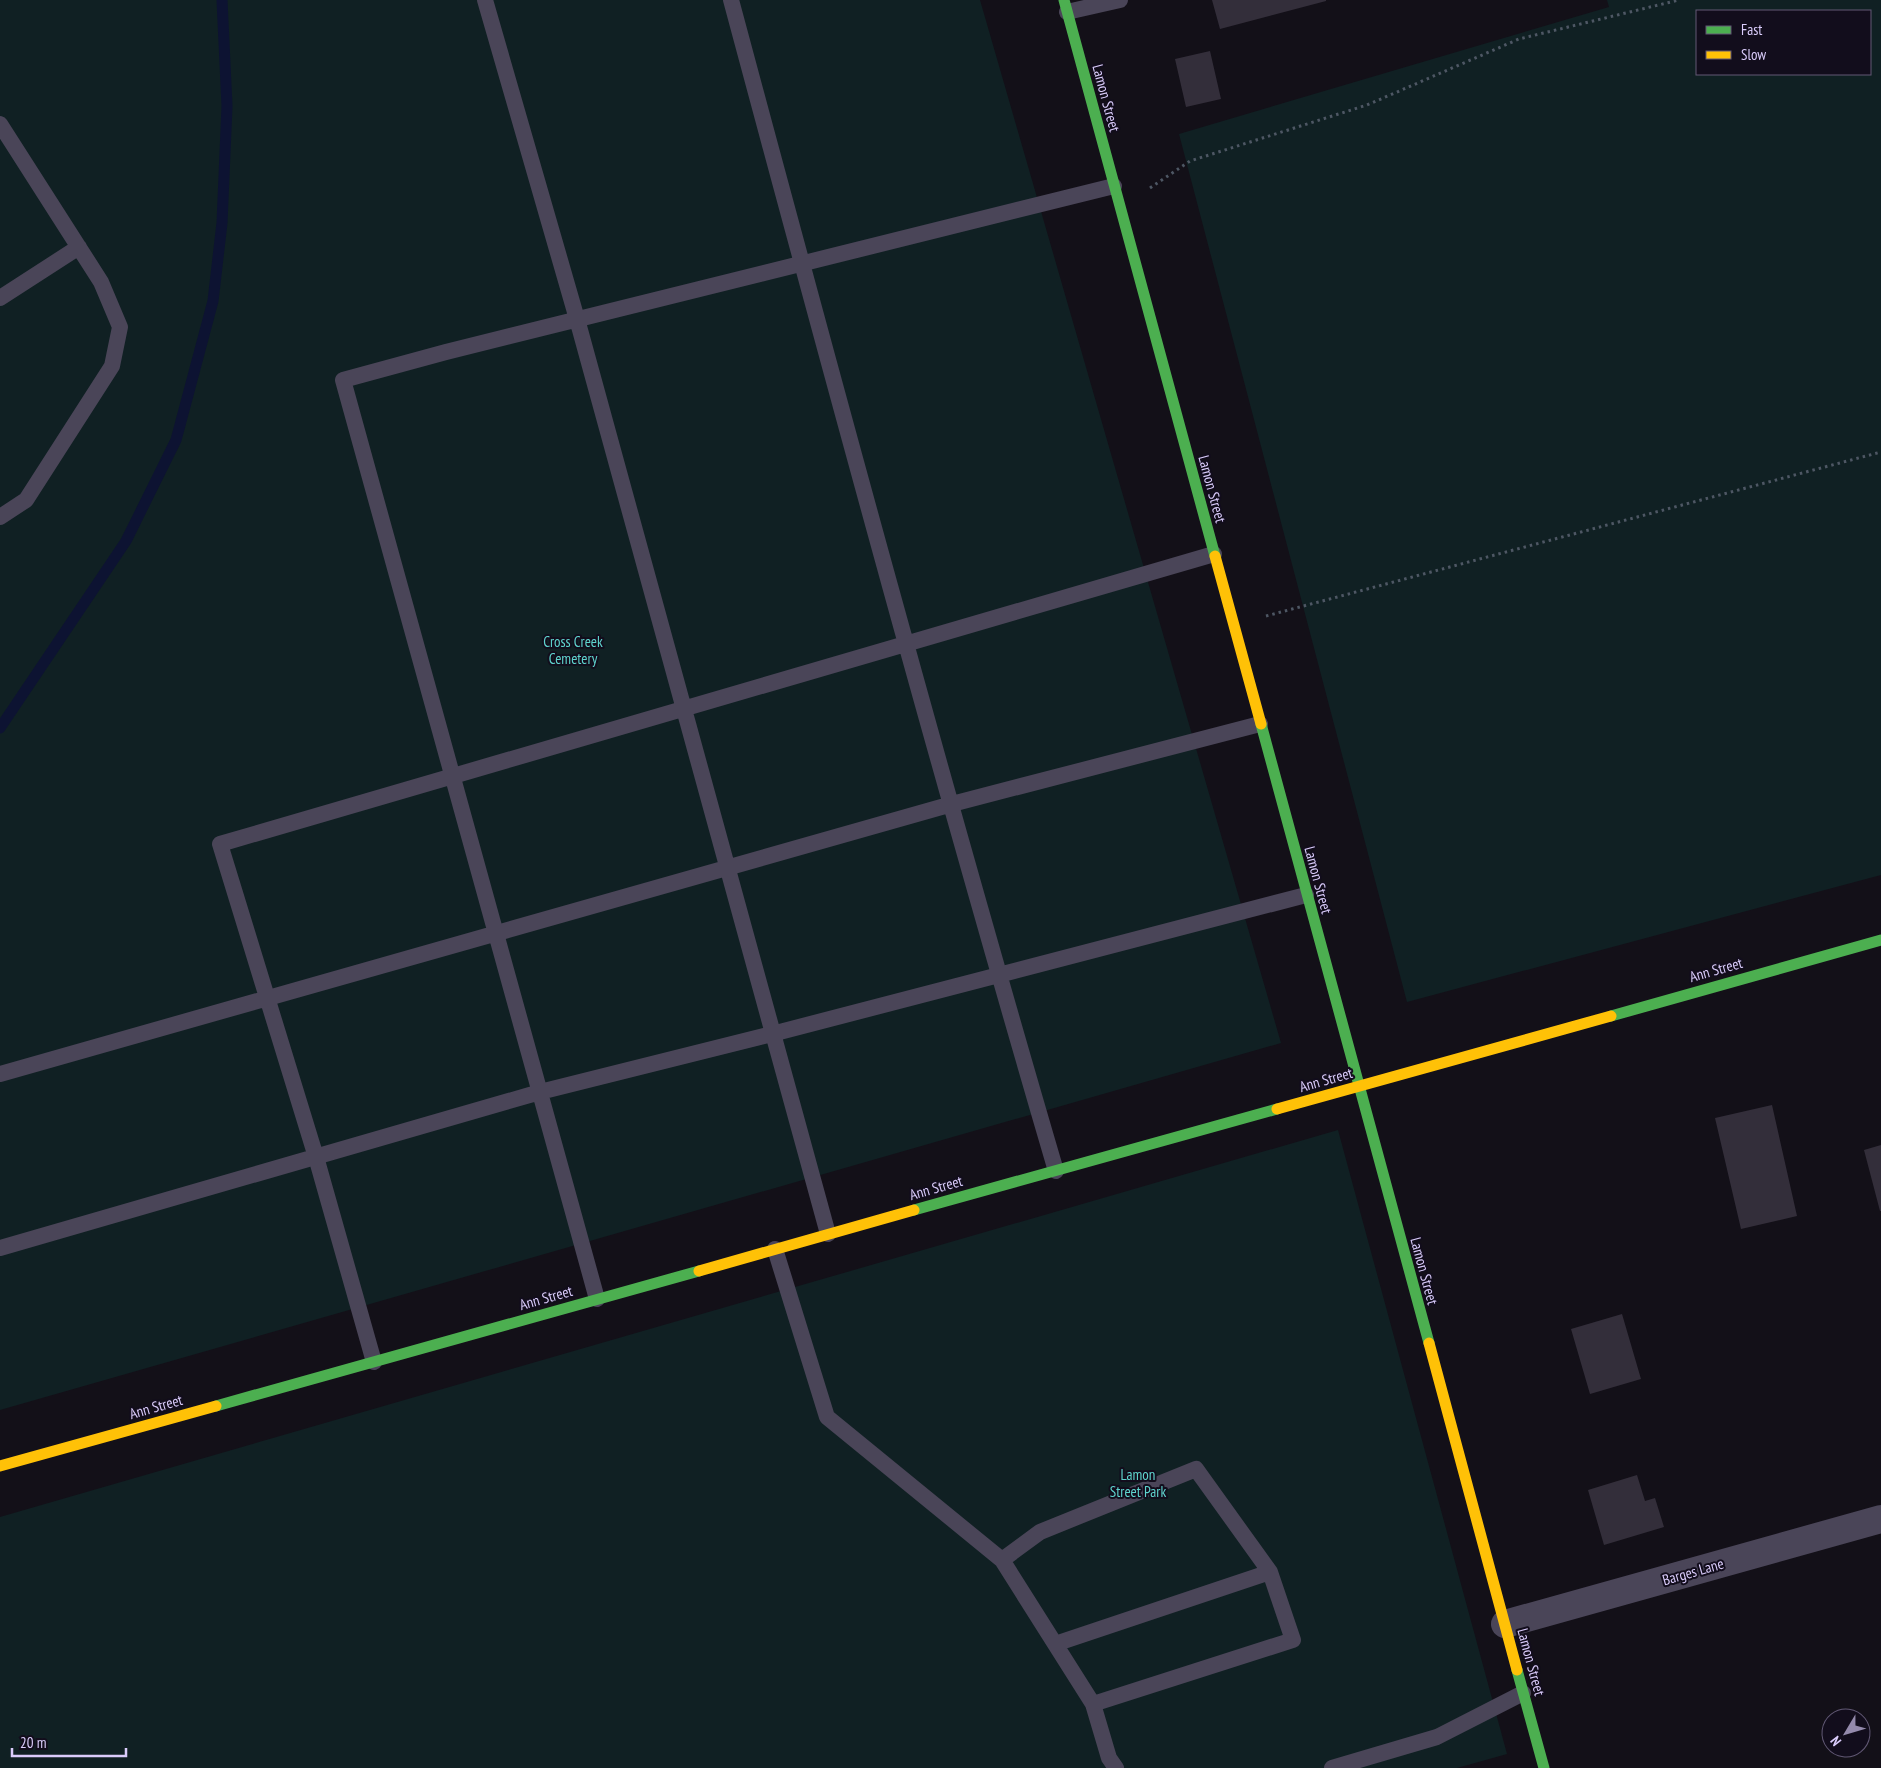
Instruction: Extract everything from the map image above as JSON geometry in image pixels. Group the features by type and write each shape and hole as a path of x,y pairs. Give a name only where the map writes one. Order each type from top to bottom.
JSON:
{"street":[{"name":"Lamon Street","path":"1065,6 1544,1768"},
{"name":"Ann Street","path":"0,1466 1881,940"},
{"name":"Barges Lane","path":"1505,1624 1881,1519"}],"lane":[{"path":"485,0 577,319 828,1234"},
{"path":"731,0 907,644 999,975 1056,1171"},
{"path":"1065,6 1120,0"},
{"path":"0,124 101,282 120,327 112,366 26,500 0,517"},
{"path":"597,1299 343,380 577,319 1114,186"},
{"path":"0,298 79,247"},
{"path":"374,1362 316,1156 220,844 1214,554"},
{"path":"0,1074 952,804 1260,724"},
{"path":"0,1248 540,1092 772,1034 1306,895"},
{"path":"775,1250 827,1417 1002,1560 1093,1704 1109,1758 1116,1768"},
{"path":"1002,1560 1040,1532 1196,1469 1270,1572 1293,1640 1093,1704"},
{"path":"1055,1644 1270,1572"},
{"path":"1332,1768 1437,1737 1523,1693"}],"path":[{"path":"1120,208 1190,161 1367,105 1519,39 1680,0"},
{"path":"1233,624 1881,452"}],"green space":[{"name":"Cross Creek Cemetery","path":"0,0 980,0 1281,1043 0,1410"},
{"path":"1607,0 1881,0 1881,875 1407,1002 1179,134 1609,7"},
{"name":"Lamon Street Park","path":"1338,1130 1507,1754 1457,1768 0,1768 0,1517"}],"building":[{"path":"1212,0 1326,0 1326,1 1220,29"},
{"path":"1210,51 1221,99 1186,107 1175,59"},
{"path":"1772,1105 1797,1216 1741,1229 1715,1118"},
{"path":"1881,1145 1881,1211 1880,1211 1864,1150"},
{"path":"1622,1314 1641,1379 1590,1394 1571,1329"},
{"path":"1637,1475 1645,1501 1655,1498 1664,1527 1604,1545 1588,1490"}],"waterway":[{"path":"0,728 126,541 176,440 213,301 222,223 227,106 222,0"}],"traffic: fast":[{"path":"1064,0 1215,556"},
{"path":"1261,724 1429,1343"},
{"path":"1611,1016 1881,940"},
{"path":"914,1210 1277,1109"},
{"path":"216,1406 699,1271"},
{"path":"1517,1670 1544,1768"}],"traffic: slow":[{"path":"1215,556 1261,724"},
{"path":"1277,1109 1611,1016"},
{"path":"699,1271 914,1210"},
{"path":"1429,1343 1517,1670"},
{"path":"0,1466 216,1406"}]}
